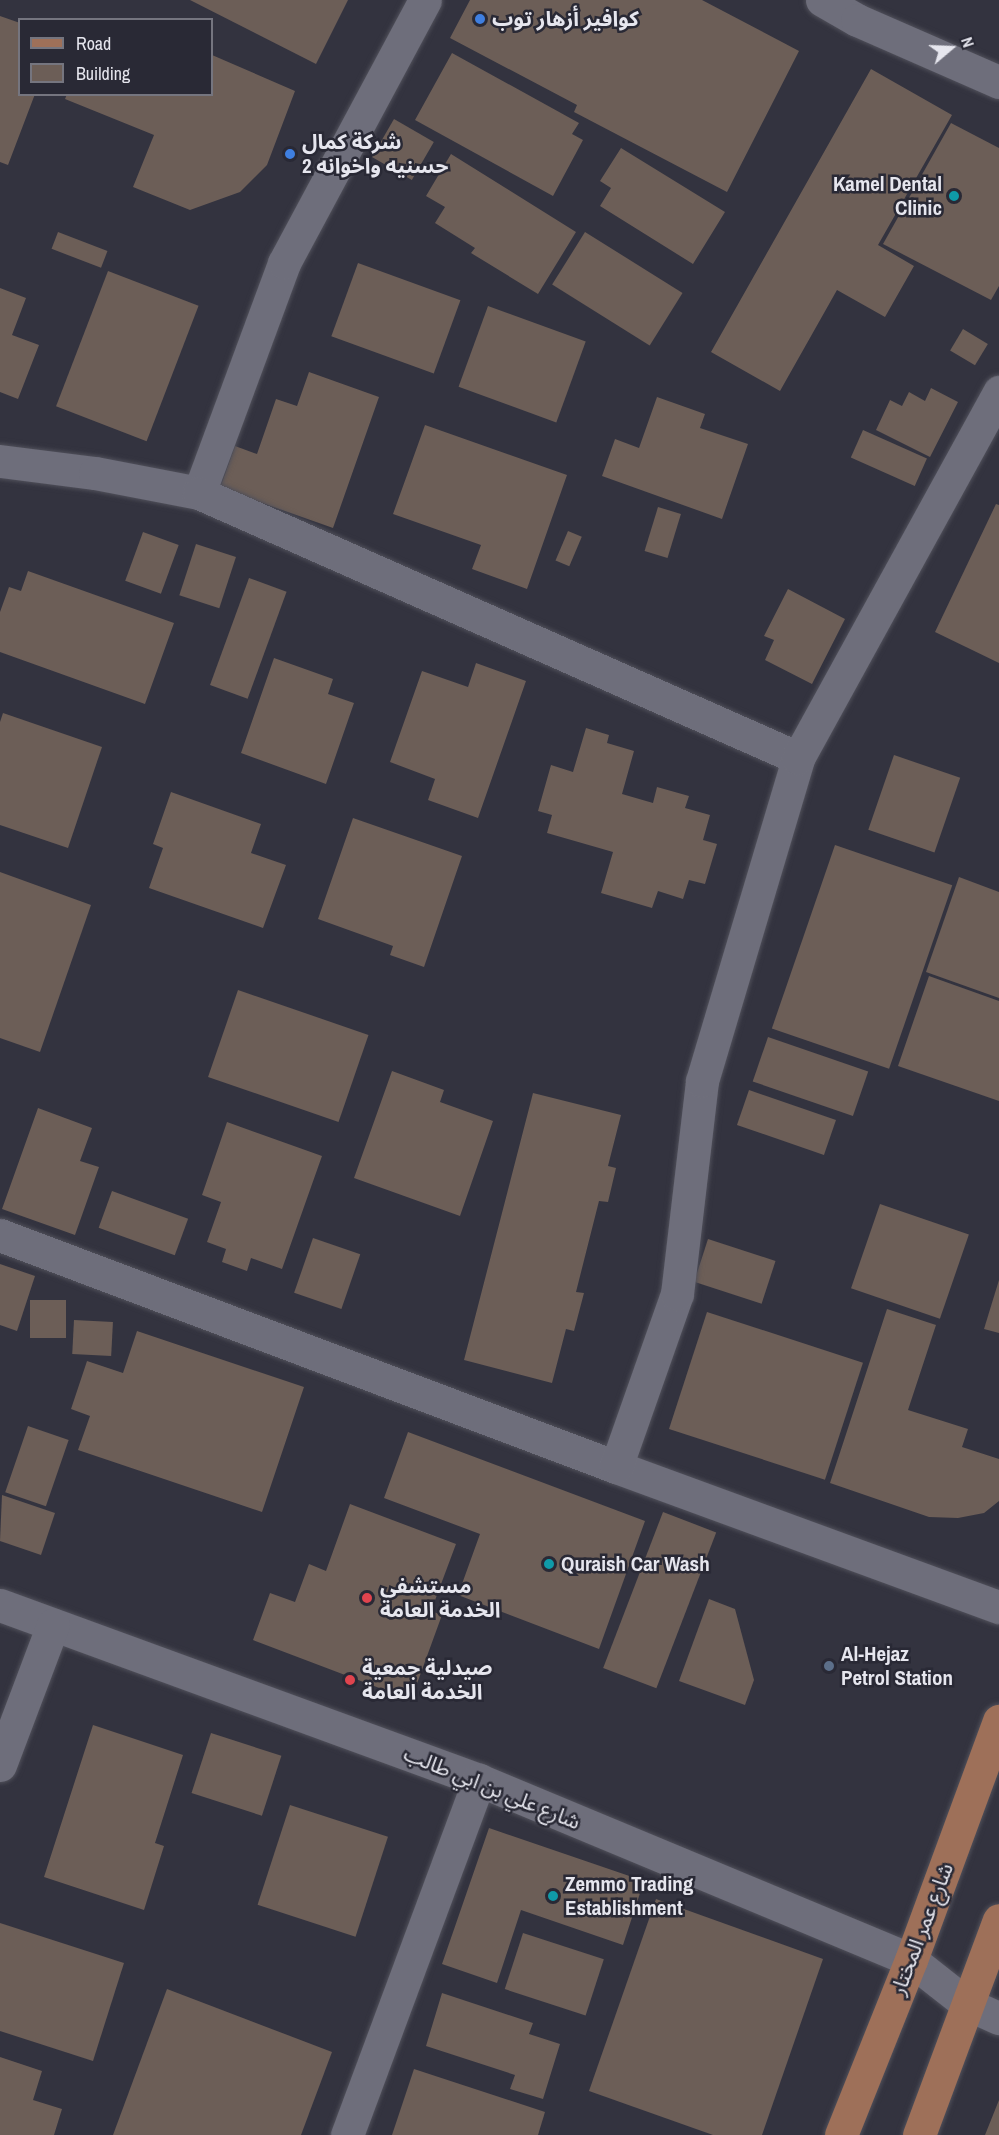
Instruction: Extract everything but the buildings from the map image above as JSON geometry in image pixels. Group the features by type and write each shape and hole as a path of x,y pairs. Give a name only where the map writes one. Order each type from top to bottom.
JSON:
{"main road":[{"name":"شارع عمر المختار","path":"841,2135 911,1960 999,1721"},
{"path":"919,2135 999,1920"}],"street":[{"path":"199,493 284,263 424,0"},
{"path":"822,0 862,10 999,82"},
{"path":"616,1467 677,1294 702,1081 798,758 999,392"},
{"path":"0,461 95,473 199,493 798,758"},
{"path":"0,1234 616,1467 999,1607"},
{"name":"شارع علي بن ابي طالب","path":"0,1605 478,1780 911,1960 967,2004 999,2018"},
{"path":"0,1765 53,1625"},
{"path":"347,2135 478,1780"}],"place":[{"name":"كوافير أزهار توب","path":"480,19"},
{"name":"شركة كمال حسنيه واخوانه 2","path":"290,154"},
{"name":"Kamel Dental Clinic","path":"954,196"},
{"name":"Quraish Car Wash","path":"549,1564"},
{"name":"مستشفى الخدمة العامة","path":"367,1598"},
{"name":"Al-Hejaz Petrol Station","path":"829,1666"},
{"name":"صيدلية جمعية الخدمة العامة","path":"350,1680"},
{"name":"Zemmo Trading Establishment","path":"553,1896"}]}
